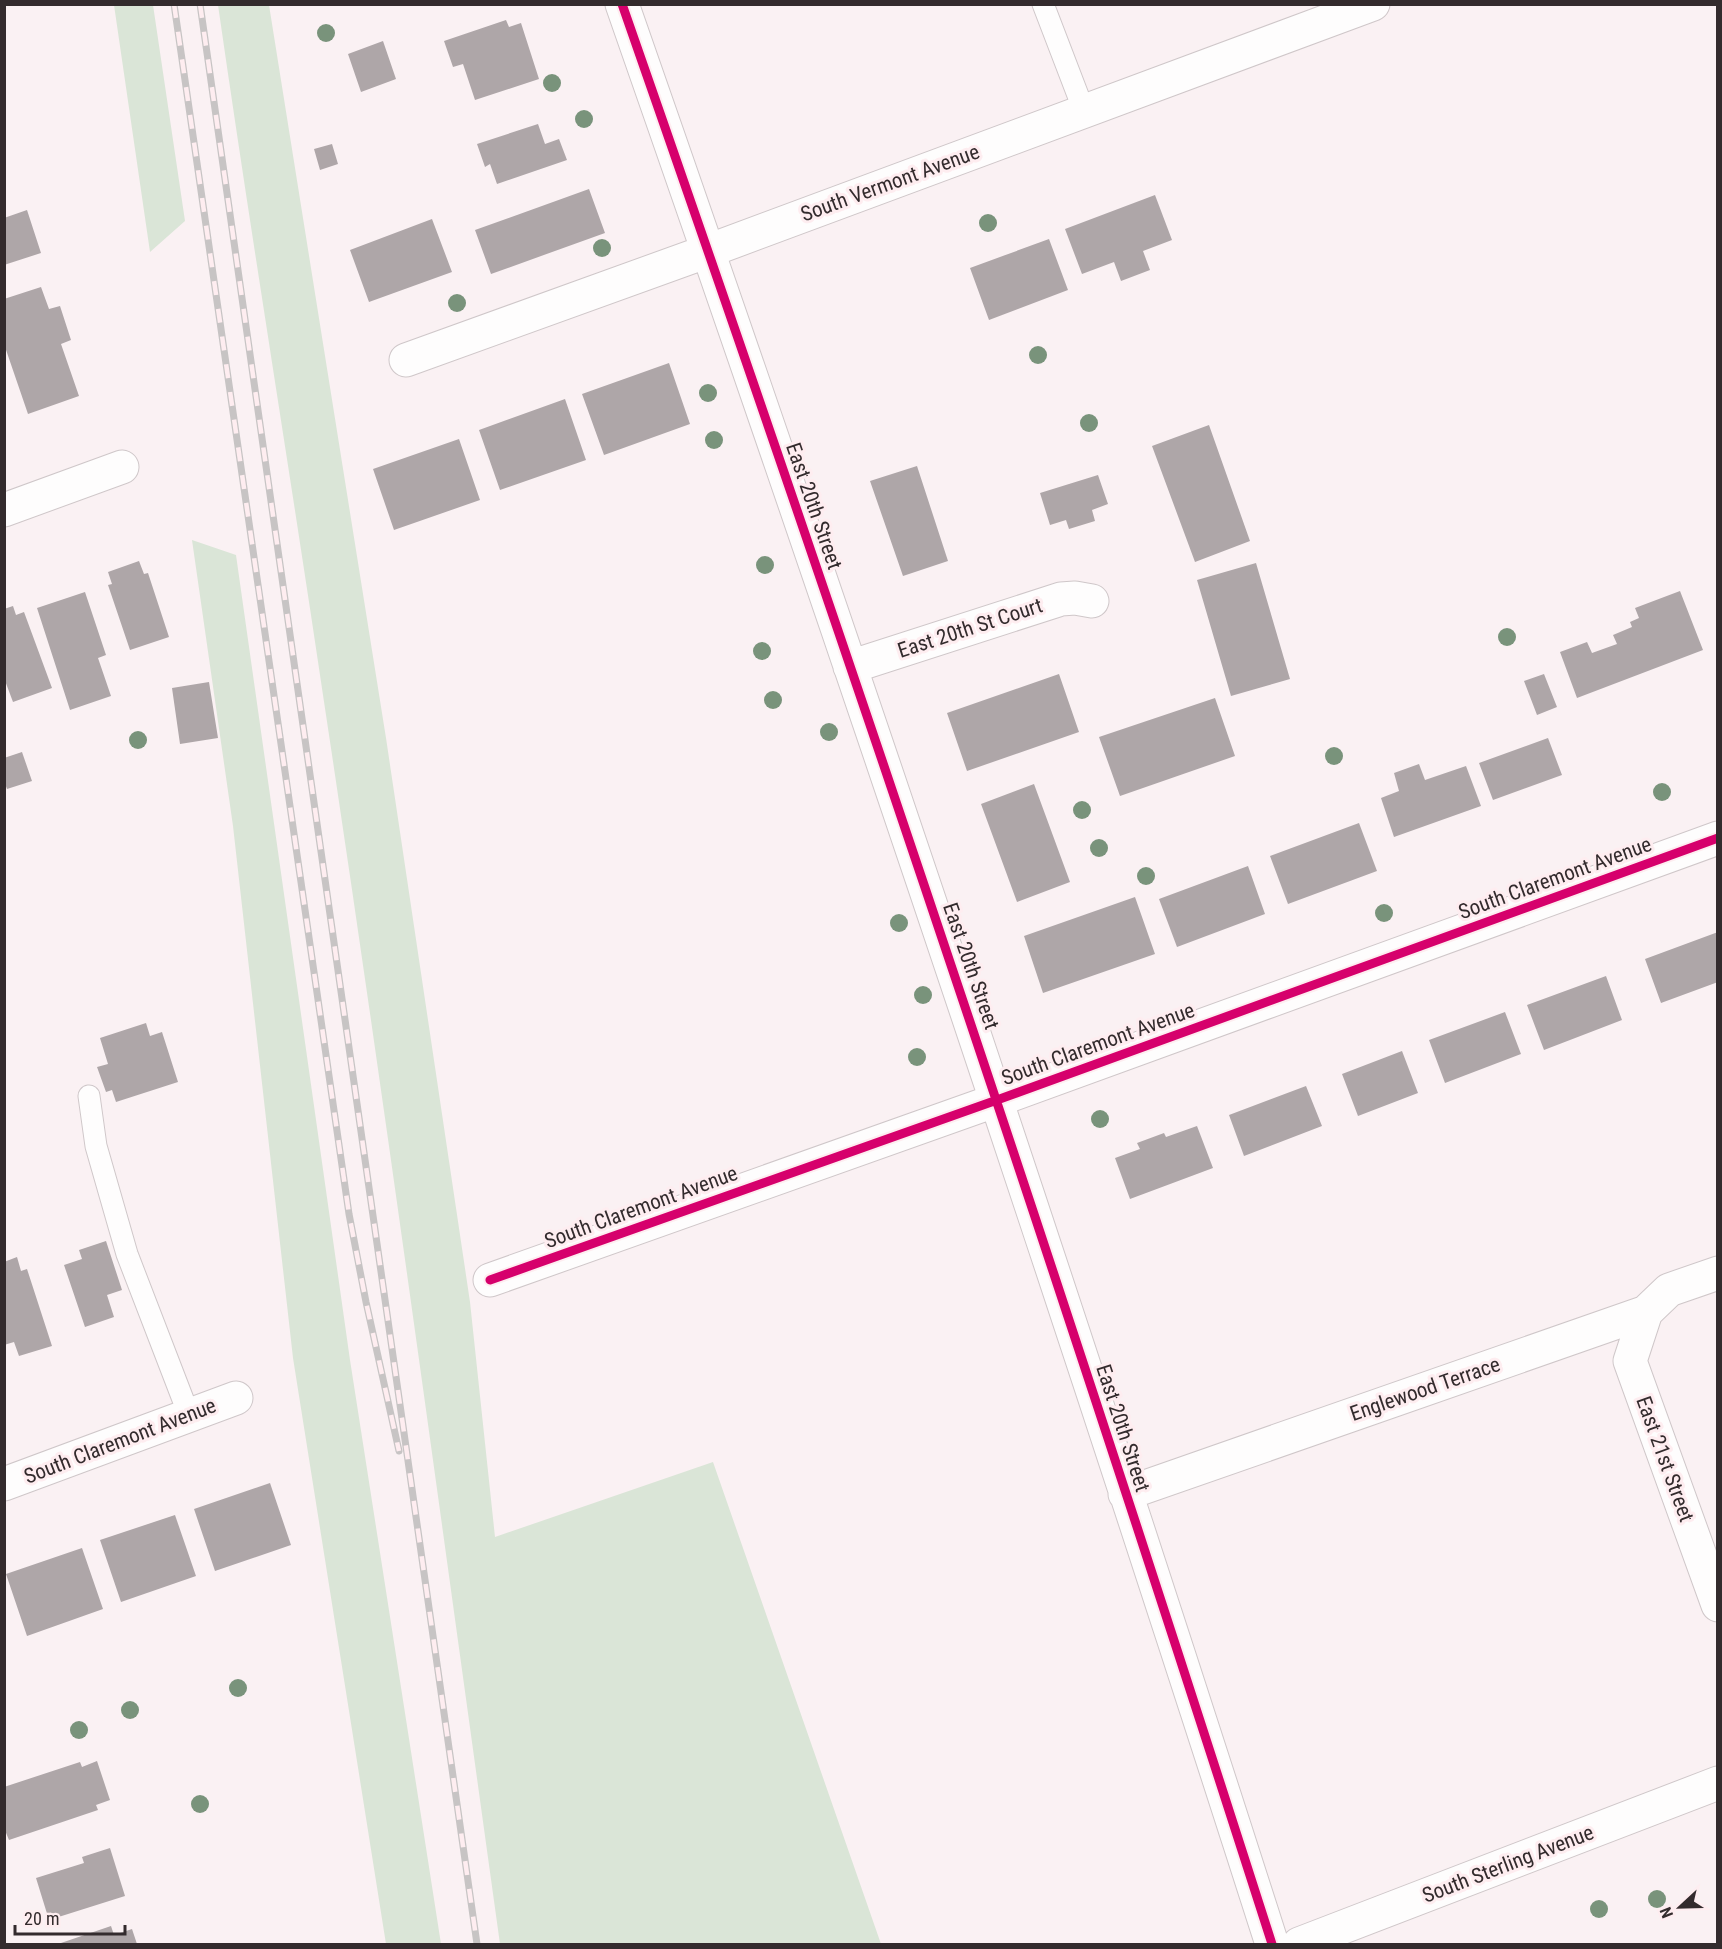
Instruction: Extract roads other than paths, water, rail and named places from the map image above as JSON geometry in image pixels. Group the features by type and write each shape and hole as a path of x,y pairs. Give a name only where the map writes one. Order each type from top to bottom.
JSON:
{"street":[{"name":"East 20th Street","path":"622,4 997,1100 1272,1944"},
{"name":"South Vermont Avenue","path":"406,360 708,251 1373,4"},
{"path":"4,510 122,467"},
{"name":"East 20th St Court","path":"850,667 1061,599 1075,598 1092,601"},
{"name":"South Claremont Avenue","path":"490,1280 997,1100 1718,838"},
{"name":"Englewood Terrace","path":"1125,1494 1646,1312 1669,1290 1718,1273"},
{"name":"East 21st Street","path":"1646,1312 1630,1361 1718,1605"},
{"name":"South Claremont Avenue","path":"4,1484 236,1398"},
{"name":"South Sterling Avenue","path":"1299,1944 1718,1783"}],"lane":[{"path":"1043,4 1084,111"},
{"path":"89,1096 96,1146 127,1254 189,1415"}],"railway":[{"path":"174,4 349,1214 399,1451"},
{"path":"200,4 477,1944"}]}
